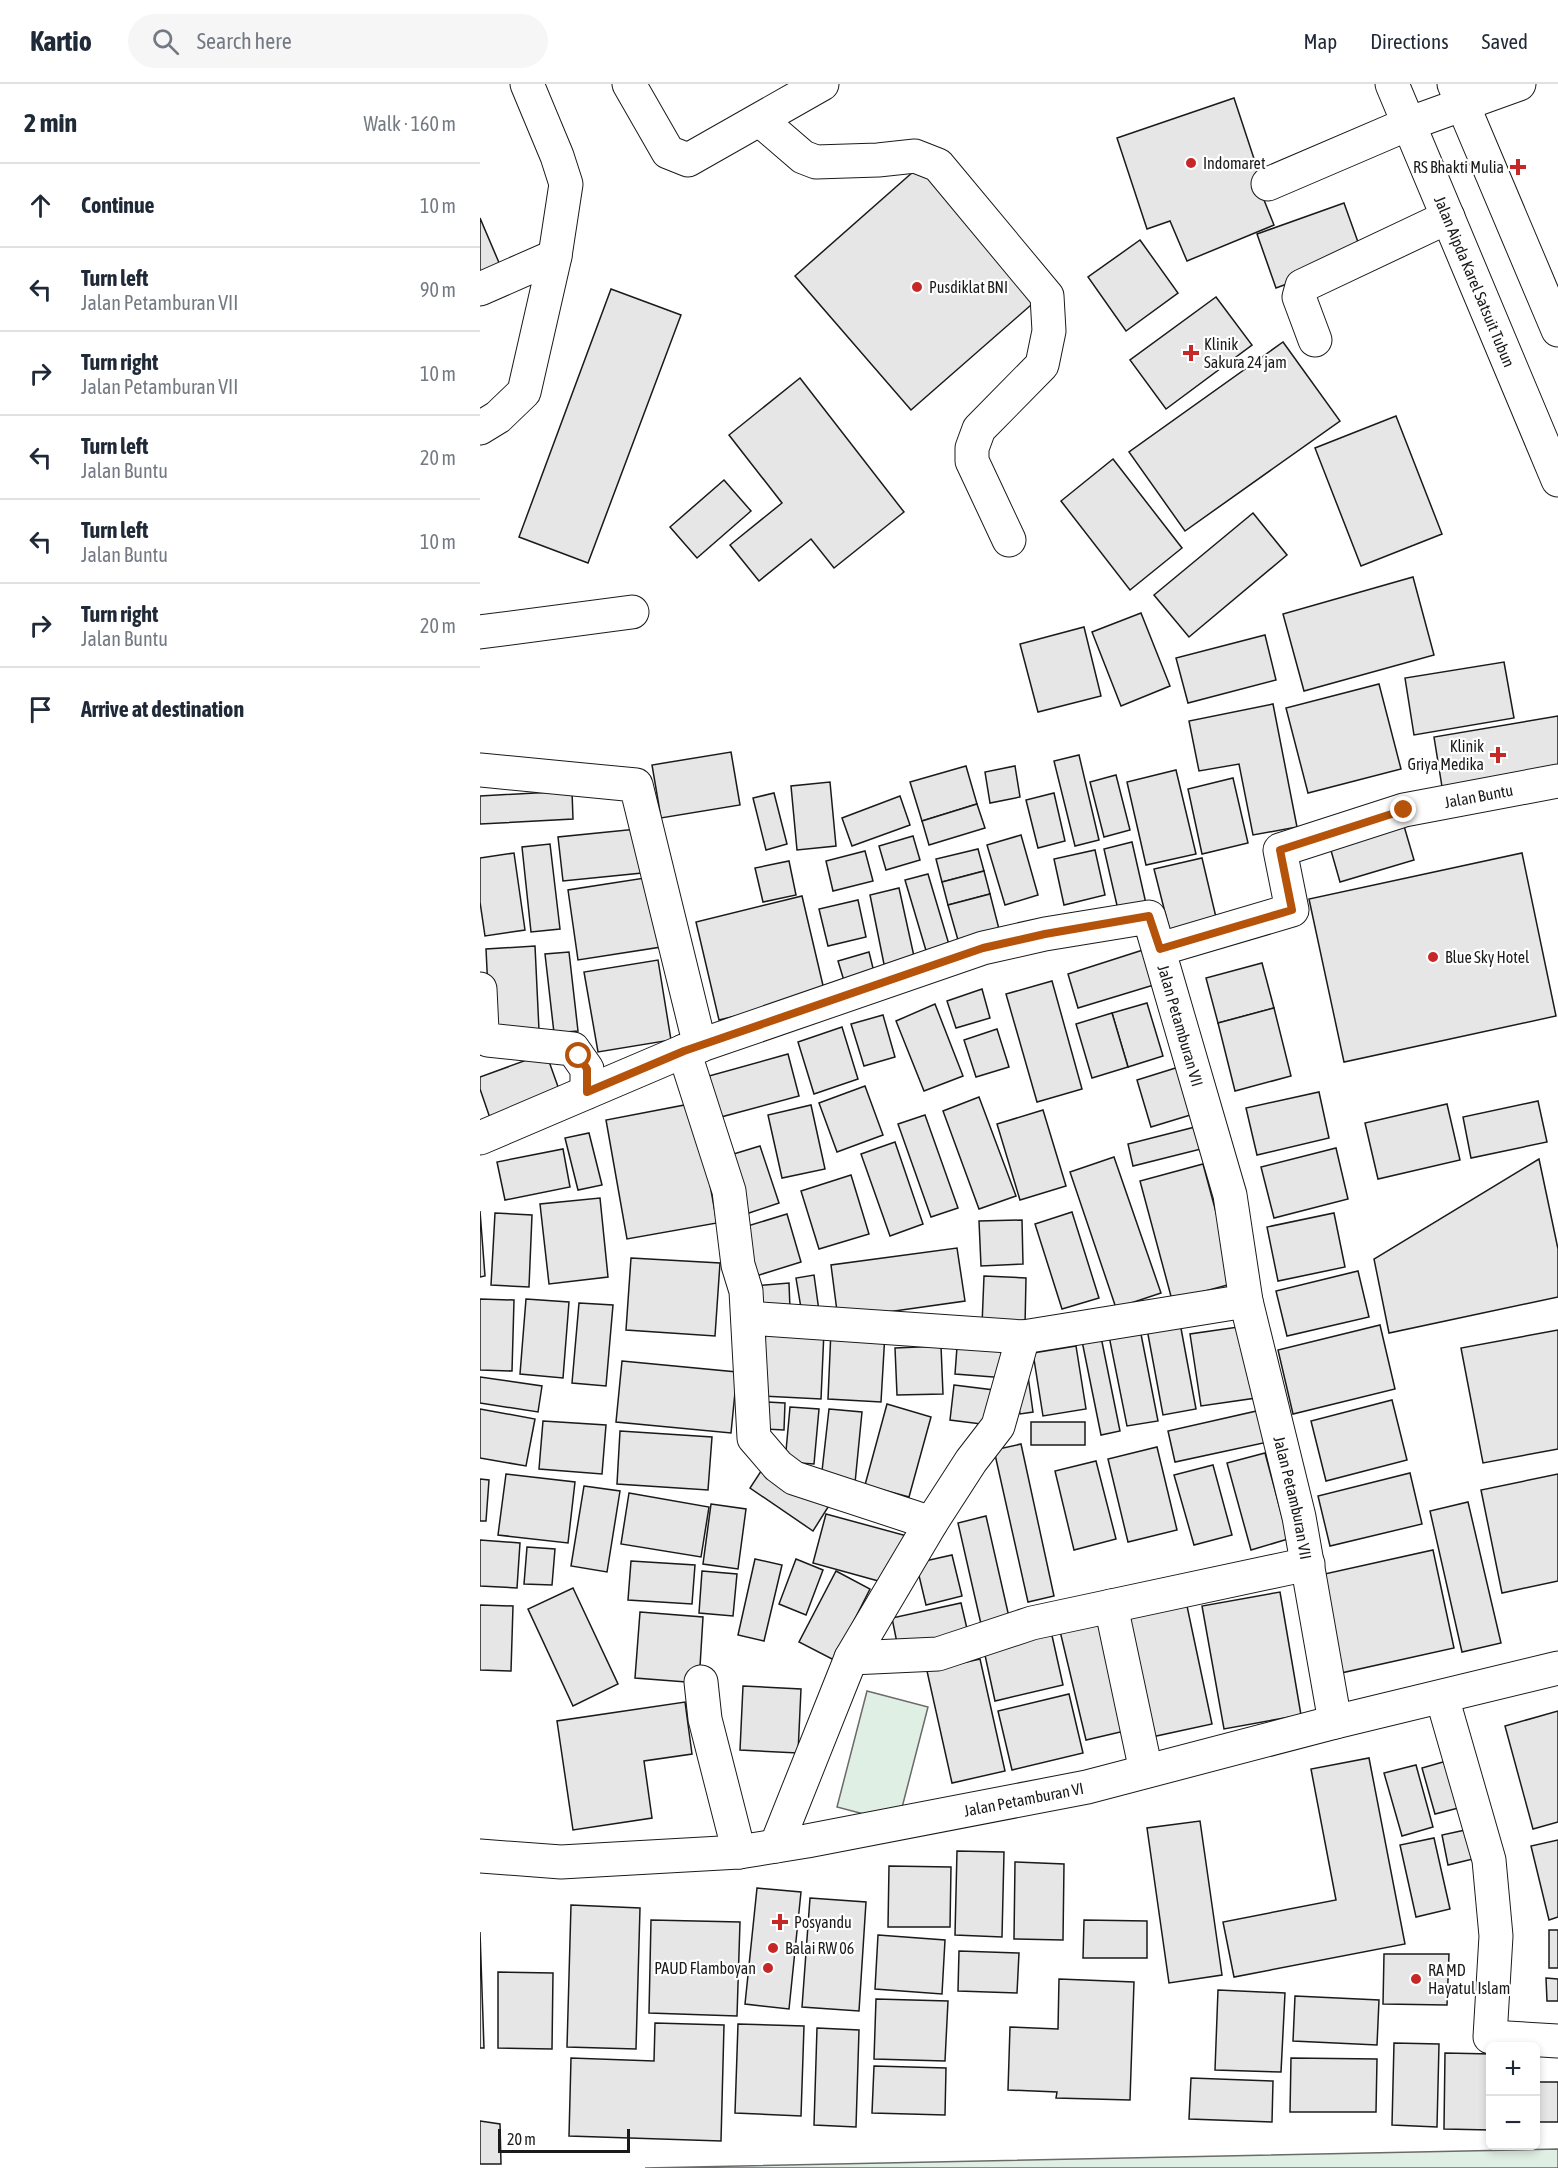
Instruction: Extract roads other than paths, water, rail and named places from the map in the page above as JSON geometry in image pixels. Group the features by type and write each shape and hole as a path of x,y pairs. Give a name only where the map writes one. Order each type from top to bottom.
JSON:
{"street":[{"path":"480,428 498,417 524,392 555,256 566,184 527,84"},
{"path":"629,84 668,152 688,160 822,84"},
{"name":"Jalan Aipda Karel Satsuit Tubun","path":"1392,84 1558,480"},
{"path":"1268,184 1408,124 1458,94 1519,84"},
{"path":"1458,94 1555,317"},
{"path":"760,120 803,157 816,162 915,156 938,165 1047,296 1049,331 1042,365 979,429 972,448 972,461 1009,540"},
{"path":"1315,340 1299,297 1302,286 1448,217"},
{"path":"480,289 555,256"},
{"path":"480,632 632,612"},
{"path":"480,770 636,785 692,1049 729,1191 738,1265 746,1291 754,1438 778,1466 794,1478 931,1523"},
{"name":"Jalan Buntu","path":"1160,949 1292,910 1280,850 1404,810 1558,781"},
{"name":"Jalan Petamburan VII","path":"480,1138 692,1049 983,948 1045,934 1149,916 1230,1195 1246,1302 1296,1506 1335,1722"},
{"path":"480,989 482,1030 488,1040 573,1049 587,1069 587,1092"},
{"path":"748,1318 1023,1337 1246,1302"},
{"path":"776,1845 852,1658 931,1523 971,1461 998,1426 1023,1337"},
{"path":"852,1658 938,1654 1032,1623 1308,1564"},
{"path":"1111,1606 1146,1771"},
{"name":"Jalan Petamburan VI","path":"480,1856 561,1862 739,1852 807,1841 1076,1789 1335,1722 1558,1668"},
{"path":"701,1682 705,1719 739,1852"},
{"path":"1442,1697 1488,1860 1496,1936 1490,2037 1558,2041"}],"place":[{"name":"Indomaret","path":"1191,163"},
{"name":"RS Bhakti Mulia","path":"1518,167"},
{"name":"Pusdiklat BNI","path":"917,287"},
{"name":"Klinik Sakura 24 jam","path":"1191,353"},
{"name":"Klinik Griya Medika","path":"1498,755"},
{"name":"Blue Sky Hotel","path":"1433,957"},
{"name":"Posyandu","path":"780,1922"},
{"name":"Balai RW 06","path":"773,1948"},
{"name":"PAUD Flamboyan","path":"768,1968"},
{"name":"RA MD Hayatul Islam","path":"1416,1979"}]}
